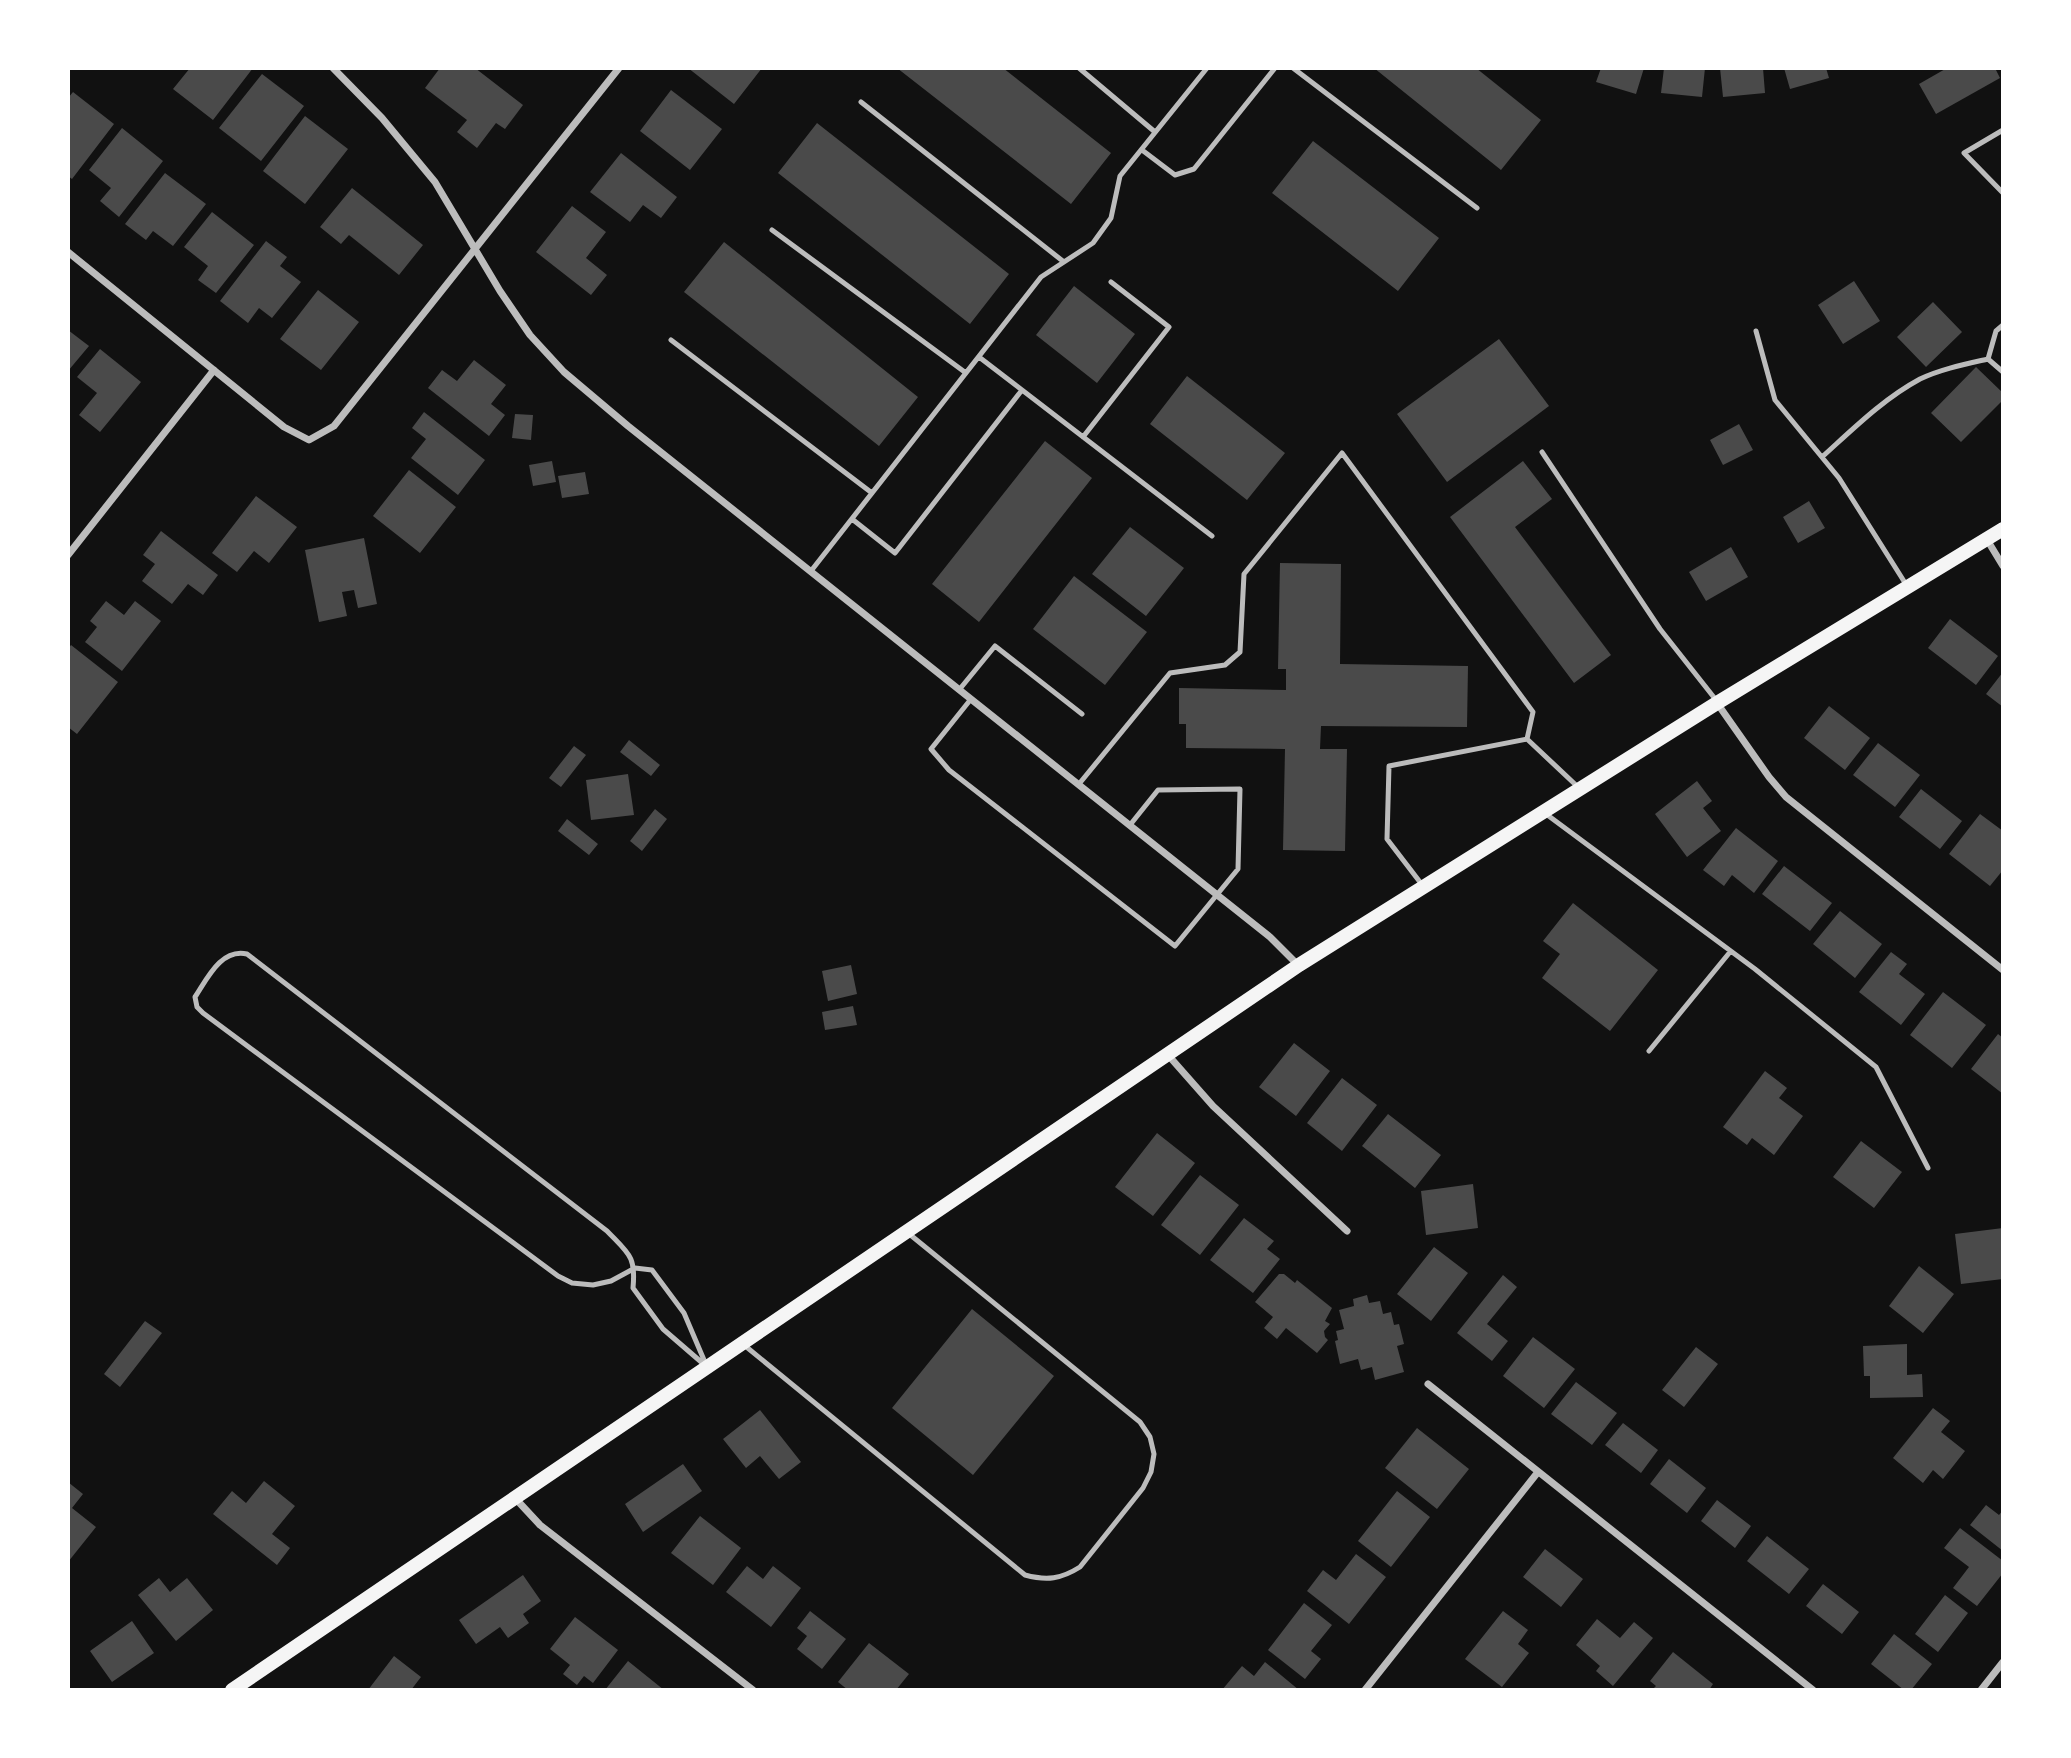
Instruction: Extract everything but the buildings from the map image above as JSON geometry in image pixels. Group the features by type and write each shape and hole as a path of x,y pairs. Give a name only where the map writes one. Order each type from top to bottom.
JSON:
{"main road":[{"path":"232,1690 1299,965 1717,703 2003,529"}],"street":[{"path":"333,68 382,118 435,183 500,291 530,335 564,372 628,426 1217,894 1270,937 1299,965"},
{"path":"68,252 285,427 309,440 334,426 619,68"},
{"path":"68,555 214,370"},
{"path":"1986,538 2003,566"},
{"path":"1717,703 1786,797 2003,970"},
{"path":"1167,1054 1213,1106 1347,1231"},
{"path":"1428,1384 1812,1690"},
{"path":"1365,1690 1538,1472"},
{"path":"514,1497 540,1525 753,1690"},
{"path":"1981,1690 2003,1662"}],"lane":[{"path":"1079,68 1156,132"},
{"path":"811,572 1041,277 1093,243 1111,218 1120,176 1207,68"},
{"path":"1142,149 1175,176 1194,169 1275,68"},
{"path":"1293,68 1477,208"},
{"path":"861,102 1064,262"},
{"path":"2003,130 1964,153 2003,193"},
{"path":"772,230 966,373"},
{"path":"1083,437 1168,327 1111,282"},
{"path":"1988,359 1997,331 2003,325"},
{"path":"1756,331 1775,400 1839,478 1907,586"},
{"path":"671,340 872,493"},
{"path":"979,357 1212,536"},
{"path":"1988,359 2003,372"},
{"path":"1822,457 1874,410 1922,379 1988,359"},
{"path":"852,519 895,553 1022,390"},
{"path":"1542,452 1660,629 1717,703"},
{"path":"1079,784 1170,673 1225,665 1240,652 1244,574 1342,453 1533,712 1527,739"},
{"path":"959,690 995,646 1082,715"},
{"path":"971,699 931,749 949,770 1175,946 1238,869 1240,789 1158,790 1130,825"},
{"path":"1527,739 1580,789"},
{"path":"1424,887 1387,839 1389,766 1527,739"},
{"path":"1543,812 1730,951 1876,1067 1928,1168"},
{"path":"1649,1051 1730,951"},
{"path":"706,1367 663,1329 633,1289 635,1268 629,1254 607,1231 247,954 232,953 222,960 195,997 197,1007 203,1013 558,1276 572,1283 593,1285 611,1281 635,1268 652,1270 684,1313 706,1367"},
{"path":"741,1343 1025,1574 1039,1579 1054,1579 1068,1575 1080,1567 1143,1488 1153,1463 1150,1437 1140,1422 906,1231"}]}
